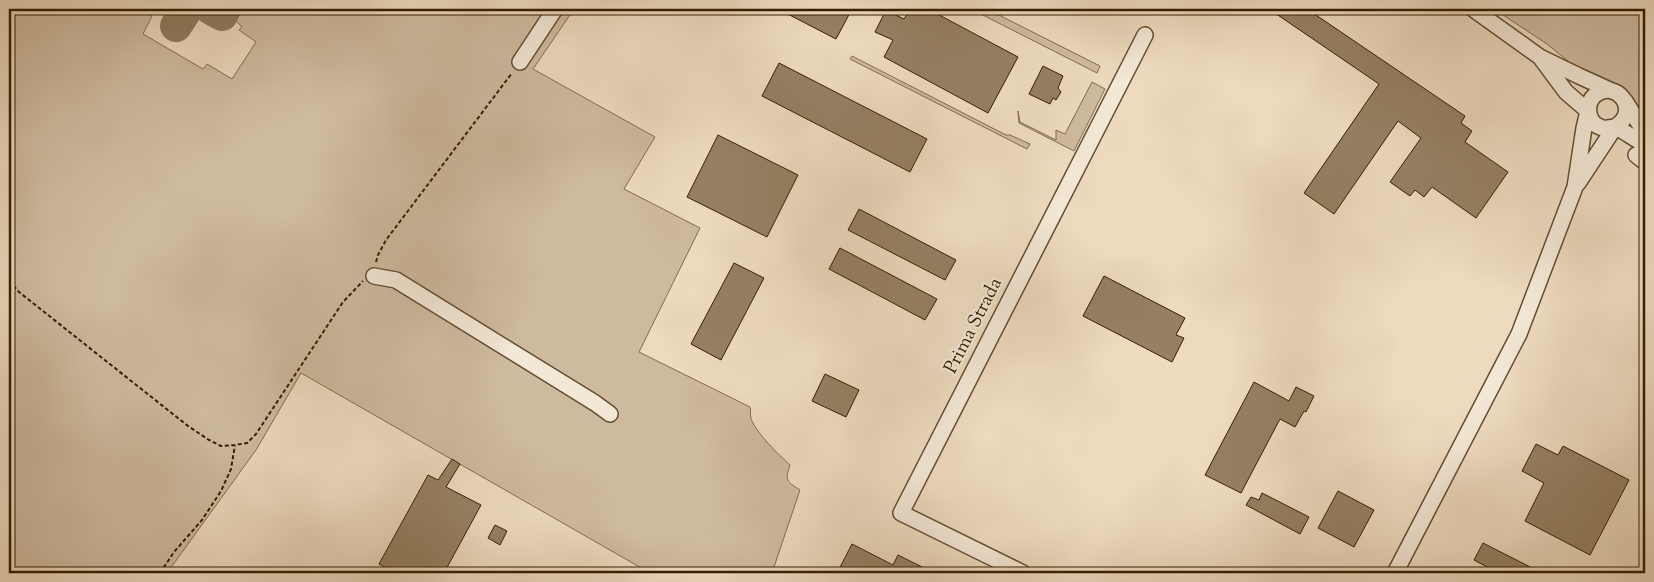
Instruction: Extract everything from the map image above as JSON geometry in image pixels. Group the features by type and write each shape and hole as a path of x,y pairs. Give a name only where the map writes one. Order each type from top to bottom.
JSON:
{"street":[{"path":"520,62 555,9"},
{"path":"1473,9 1540,57 1619,96 1645,117"},
{"name":"Prima Strada","path":"1023,573 901,513 1145,35"},
{"path":"1540,57 1564,89 1576,112 1583,137"},
{"path":"1564,89 1588,111 1596,125 1605,129 1616,127 1642,147"},
{"path":"1395,573 1519,334 1575,187 1589,105 1596,95 1607,90 1619,96 1627,110 1626,116 1616,127 1575,187"},
{"path":"1619,96 1642,147"},
{"path":"1601,150 1624,141 1642,147"},
{"path":"374,276 396,280 610,414"}],"path":[{"path":"9,281 19,292 188,426 221,446 247,443 256,434 343,302 363,281 374,276 378,255 386,240 520,62"},
{"path":"160,573 174,552 202,520 221,491 231,469 235,445"}],"shaded area":[{"path":"9,9 140,9 152,16 143,34 203,69 207,64 232,79 256,42 239,30 242,27 236,21 241,9 574,9 533,69 655,137 624,189 700,228 639,352 750,407 751,419 758,431 790,465 787,478 792,485 800,490 772,573 650,573 301,373 256,450 167,573 9,573"},
{"path":"971,9 987,9 1100,66 1097,73"},
{"path":"1494,9 1645,9 1645,124 1547,44"},
{"path":"852,56 1006,135 1030,144 1027,149 850,59"},
{"path":"1092,82 1105,89 1074,151 1019,123 1018,111 1020,122 1056,140 1056,130 1065,134"}],"building":[{"path":"778,9 852,9 836,39"},
{"path":"910,9 928,9 1018,57 988,113 884,57 893,40 875,32 886,10 904,19"},
{"path":"1269,9 1307,9 1465,116 1461,123 1472,131 1465,142 1508,172 1476,218 1432,187 1424,197 1415,190 1410,196 1390,182 1421,138 1398,121 1334,214 1304,193 1379,84"},
{"path":"779,63 927,139 910,172 762,96"},
{"path":"1043,66 1063,76 1058,88 1061,92 1056,100 1053,98 1050,104 1029,94"},
{"path":"718,135 798,175 767,237 687,197"},
{"path":"859,209 956,260 945,280 848,230"},
{"path":"840,248 937,299 925,320 829,269"},
{"path":"734,263 764,278 721,360 691,344"},
{"path":"1104,276 1185,318 1176,335 1184,338 1172,362 1083,316"},
{"path":"825,374 859,390 846,417 812,401"},
{"path":"1254,382 1289,401 1296,387 1314,396 1306,412 1304,411 1295,427 1280,419 1241,493 1205,475"},
{"path":"1536,444 1558,455 1563,446 1629,480 1590,555 1525,521 1544,483 1522,471"},
{"path":"452,459 460,464 446,487 481,505 444,573 396,573 379,564 428,475 438,480"},
{"path":"1338,491 1374,510 1354,547 1318,528"},
{"path":"1262,493 1309,517 1300,534 1246,505 1251,497 1259,500"},
{"path":"495,525 507,531 500,545 488,538"},
{"path":"1483,543 1542,573 1489,573 1491,569 1474,560"},
{"path":"852,544 893,565 898,555 934,573 837,573"}],"taxiway":[{"path":"176,26 187,9"},
{"path":"211,9 222,15 225,9"}]}
